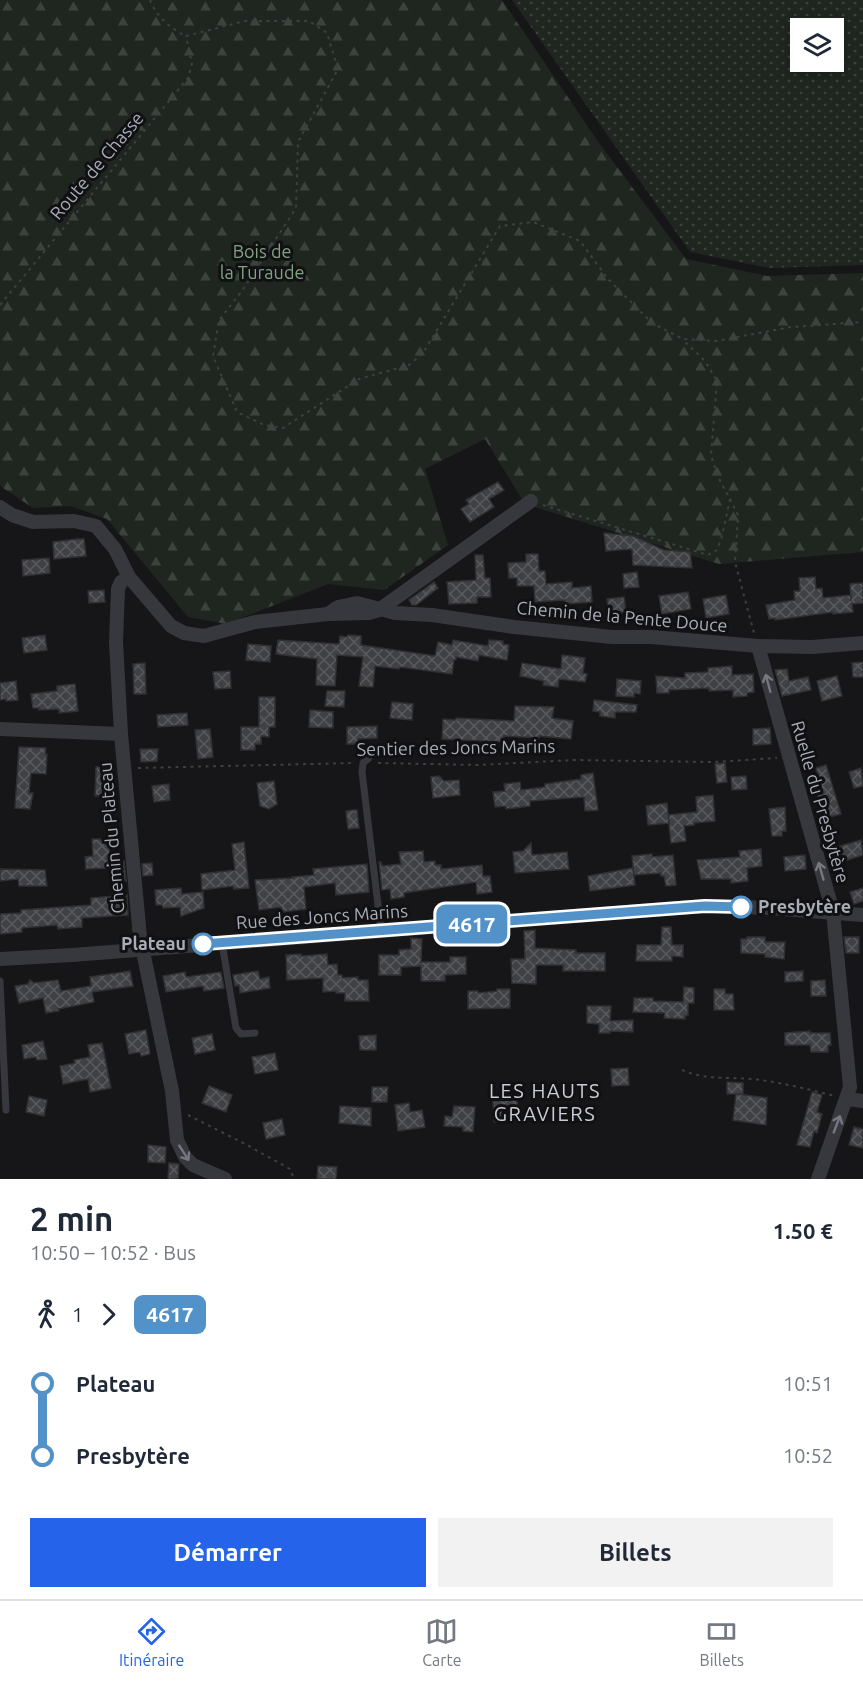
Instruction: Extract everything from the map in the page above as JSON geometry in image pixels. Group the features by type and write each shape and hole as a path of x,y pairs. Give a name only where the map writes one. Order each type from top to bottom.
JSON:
{"street":[{"path":"0,507 12,515 33,522 74,521 96,526 115,549 129,577 171,626 195,636 215,635 255,622 328,614 357,614 379,609 531,501"},
{"name":"Chemin du Plateau","path":"129,577 121,582 118,589 116,642 123,769 142,949 174,1105 177,1140 185,1157 193,1165 225,1179"},
{"name":"Chemin de la Pente Douce","path":"379,609 395,613 432,615 590,635 651,637 758,646 812,647 863,643"},
{"name":"Ruelle du Presbytère","path":"758,646 833,912 850,1087 818,1179"},
{"path":"0,729 121,734"},
{"name":"Rue des Joncs Marins","path":"0,959 705,906 863,915"},
{"path":"847,1099 863,1101"}],"lane":[{"path":"366,760 362,772 381,930"},
{"path":"222,942 236,1028 241,1034 255,1033"},
{"path":"0,981 6,1110"}],"path":[{"path":"150,0 172,30 186,36 245,21 309,21 327,33 338,69 298,142 296,208 242,291 219,320 213,356 237,412 264,426 283,428 359,379 409,366 423,353 500,226 532,222 580,241 608,279 652,323 683,339 705,362 717,381 711,455 718,477 738,515 735,562 758,646"},
{"name":"Route de Chasse","path":"0,305 188,78 192,64 186,36"},
{"path":"683,339 716,341 791,327 863,322"},
{"path":"531,501 708,555 717,549 730,499"},
{"name":"Sentier des Joncs Marins","path":"123,769 366,760 478,765 574,760 713,762 788,757"},
{"path":"682,1070 706,1078 751,1079 784,1083 847,1099"},
{"path":"174,1105 183,1113 290,1169 294,1179"}],"green space":[{"name":"Bois de la Turaude","path":"0,0 502,0 599,143 686,259 767,276 863,273 863,552 719,564 525,504 485,439 425,469 448,545 384,590 328,584 226,624 188,617 107,519 71,506 33,508 0,486"},
{"path":"512,0 863,0 863,265 769,268 690,252"}],"building":[{"path":"498,482 504,490 489,499 494,507 470,522 461,509 469,504 466,500"},
{"path":"604,533 633,536 664,550 690,552 692,568 633,565 632,549 606,551"},
{"path":"84,539 86,556 54,559 53,542"},
{"path":"526,554 538,554 539,571 545,571 546,584 572,582 572,588 591,586 592,602 565,604 565,600 535,602 534,586 517,586 517,578 509,578 508,563 526,562"},
{"path":"475,555 483,555 485,578 490,578 491,597 477,597 477,603 449,604 447,582 476,580"},
{"path":"49,558 50,573 23,576 22,560"},
{"path":"637,572 639,587 624,588 623,574"},
{"path":"815,577 816,589 822,588 823,598 851,595 850,584 863,583 863,603 852,604 853,612 769,619 766,605 795,600 794,591 800,591 799,578"},
{"path":"434,582 438,588 416,605 412,605 409,600"},
{"path":"104,590 105,602 89,603 88,591"},
{"path":"688,592 691,609 662,614 659,596"},
{"path":"726,595 729,614 706,618 703,599"},
{"path":"624,597 626,612 609,614 607,599"},
{"path":"45,635 47,650 24,653 22,638"},
{"path":"348,635 361,636 361,645 435,656 438,642 452,645 453,640 488,646 489,640 503,641 503,644 509,645 507,660 479,655 478,661 456,657 452,674 375,666 373,687 359,686 363,657 337,655 335,686 316,685 317,659 276,654 278,640 339,644 340,636 347,637"},
{"path":"248,644 271,646 270,662 246,660"},
{"path":"562,655 585,658 583,673 587,674 585,682 559,679 558,687 543,685 544,681 520,676 522,663 561,669"},
{"path":"863,662 863,677 853,677 852,663"},
{"path":"145,663 146,694 134,694 133,664"},
{"path":"732,666 732,675 753,674 754,692 747,693 747,696 733,697 733,690 709,691 709,688 669,690 669,693 657,693 656,676 685,678 685,673 708,672 708,668"},
{"path":"787,669 789,681 808,677 811,690 782,696 775,670"},
{"path":"230,671 231,688 215,689 213,672"},
{"path":"837,676 842,696 822,701 817,681"},
{"path":"617,679 641,681 640,694 634,693 634,697 616,696"},
{"path":"16,681 18,700 0,700 0,683"},
{"path":"75,684 78,711 59,713 59,709 33,708 31,694 57,691 57,686"},
{"path":"327,691 345,691 344,707 325,706"},
{"path":"259,697 275,697 275,727 269,727 269,737 261,736 261,744 255,744 255,750 241,750 241,727 259,727"},
{"path":"594,700 637,705 636,712 615,712 615,718 600,716 600,712 593,711"},
{"path":"392,702 413,704 412,720 390,718"},
{"path":"515,706 554,707 552,718 573,721 571,739 504,736 504,742 442,739 443,719 514,721"},
{"path":"310,710 333,712 333,728 309,727"},
{"path":"187,713 188,725 158,727 157,715"},
{"path":"377,726 377,738 358,739 358,744 347,744 347,727"},
{"path":"770,728 771,744 753,745 753,729"},
{"path":"210,729 213,757 198,759 195,730"},
{"path":"19,747 46,748 46,774 31,773 29,793 33,793 30,809 15,808"},
{"path":"140,749 158,749 157,761 141,762"},
{"path":"725,763 727,782 717,783 715,764"},
{"path":"826,765 841,814 826,818 817,795 823,793 816,768"},
{"path":"108,766 111,795 95,796 96,767"},
{"path":"861,768 863,786 854,788 849,772"},
{"path":"593,773 598,810 585,811 584,797 530,801 530,806 506,809 506,806 495,807 493,792 505,791 504,784 520,782 521,790 581,779 581,775"},
{"path":"439,776 444,781 459,780 460,795 433,798 431,777"},
{"path":"746,776 747,789 732,790 731,777"},
{"path":"274,781 277,804 269,809 260,806 257,783"},
{"path":"169,784 170,800 154,802 152,786"},
{"path":"713,795 715,821 684,826 686,841 671,843 668,815 697,812 696,797"},
{"path":"667,803 669,823 648,825 646,806"},
{"path":"785,807 786,831 782,831 782,836 772,836 769,809"},
{"path":"357,810 359,828 348,829 346,811"},
{"path":"92,839 109,839 110,868 86,869 85,857 93,856"},
{"path":"861,840 863,855 838,863 834,848"},
{"path":"244,842 249,888 234,889 233,886 202,890 201,874 235,870 232,844"},
{"path":"531,843 532,855 567,852 569,869 515,873 513,852 523,851"},
{"path":"761,849 762,866 747,868 748,881 731,883 731,879 701,879 697,860 740,857 739,851"},
{"path":"423,851 424,862 435,861 435,865 441,865 441,869 482,865 483,876 490,876 492,892 477,894 476,882 404,893 404,897 391,899 390,889 382,890 379,862 382,866 401,864 399,852"},
{"path":"652,854 652,857 673,855 676,885 666,886 661,873 634,875 632,856"},
{"path":"805,855 806,869 785,871 784,857"},
{"path":"115,861 124,861 126,881 116,881"},
{"path":"152,863 153,875 143,876 142,864"},
{"path":"367,864 369,892 336,895 335,883 304,887 306,909 282,912 281,907 259,910 255,880 314,875 313,869"},
{"path":"633,868 635,885 590,891 588,876"},
{"path":"0,869 45,870 47,886 19,886 18,879 0,881"},
{"path":"181,888 182,894 203,892 204,908 181,916 180,907 163,908 162,905 156,905 155,890"},
{"path":"863,888 863,901 854,904 850,892"},
{"path":"127,895 128,915 82,918 82,927 58,929 57,925 22,928 22,932 0,934 0,914 21,913 21,910 91,905 91,898"},
{"path":"662,927 671,927 672,945 683,945 683,957 672,956 672,961 636,961 637,945 661,945"},
{"path":"535,930 535,948 576,950 576,953 605,953 605,971 563,971 563,965 536,965 536,984 512,983 511,959 525,959 524,931"},
{"path":"747,937 765,937 765,942 785,942 784,959 765,957 765,954 741,953 741,939 747,939"},
{"path":"844,937 859,937 859,953 846,953"},
{"path":"411,938 422,939 421,962 450,962 450,957 466,957 466,974 445,975 445,981 421,981 421,966 401,967 401,975 379,975 379,955 399,955 399,950 411,949"},
{"path":"301,954 302,956 327,954 328,965 337,964 338,975 342,975 342,978 358,977 358,980 368,980 369,1001 345,1001 345,993 323,992 323,978 287,980 286,955"},
{"path":"130,971 133,986 92,992 94,1002 46,1013 43,998 19,1003 15,986 28,984 30,980 34,983 58,980 61,991 91,986 90,977"},
{"path":"258,971 260,979 269,977 270,988 240,993 239,985 235,986 233,975"},
{"path":"803,971 803,981 785,982 785,972"},
{"path":"185,972 186,977 221,972 224,988 204,991 203,986 166,992 163,976"},
{"path":"825,980 826,996 811,996 811,981"},
{"path":"684,987 694,988 694,1003 688,1003 688,1015 685,1019 664,1018 665,1013 633,1012 634,998 683,1002"},
{"path":"497,989 510,989 510,1008 468,1009 468,991 478,991 478,993 497,991"},
{"path":"714,989 725,989 725,994 733,994 734,1010 714,1010"},
{"path":"587,1006 611,1006 610,1021 633,1020 633,1032 599,1033 599,1024 587,1023"},
{"path":"146,1030 150,1054 141,1056 140,1052 129,1054 125,1034"},
{"path":"810,1031 810,1033 830,1033 831,1045 828,1045 828,1052 811,1052 810,1045 785,1045 785,1033"},
{"path":"212,1034 215,1050 195,1054 192,1038"},
{"path":"376,1035 376,1050 360,1050 359,1036"},
{"path":"43,1041 47,1059 37,1060 36,1057 24,1059 22,1045"},
{"path":"102,1043 111,1088 90,1092 88,1079 63,1084 60,1066 90,1057 88,1045"},
{"path":"275,1053 278,1070 255,1074 252,1057"},
{"path":"628,1068 629,1085 612,1086 611,1069"},
{"path":"727,1082 743,1083 743,1094 737,1094 767,1098 766,1125 733,1120 736,1094 727,1094"},
{"path":"209,1086 232,1095 226,1112 202,1103"},
{"path":"372,1087 388,1087 387,1102 372,1102"},
{"path":"812,1092 822,1095 817,1112 822,1114 817,1133 814,1131 810,1147 797,1145"},
{"path":"29,1096 47,1100 44,1116 26,1112"},
{"path":"517,1100 518,1121 494,1122 493,1101"},
{"path":"409,1103 410,1112 422,1110 425,1127 398,1131 395,1105"},
{"path":"340,1106 371,1108 371,1126 339,1123"},
{"path":"454,1106 475,1107 473,1132 463,1131 463,1127 444,1126 445,1116 452,1117"},
{"path":"282,1119 285,1135 266,1139 263,1123"},
{"path":"854,1127 863,1129 863,1148 849,1145"},
{"path":"148,1145 166,1147 165,1163 148,1162"},
{"path":"169,1163 179,1164 178,1179 168,1179"},
{"path":"318,1166 337,1167 336,1179 317,1179"}],"bus line":[{"name":"4617","path":"203,944 705,906 741,907"}],"place":[{"name":"Presbytère","path":"741,907"},
{"name":"Plateau","path":"203,944"}],"district":[{"name":"LES HAUTS GRAVIERS","path":"545,1102"}]}
